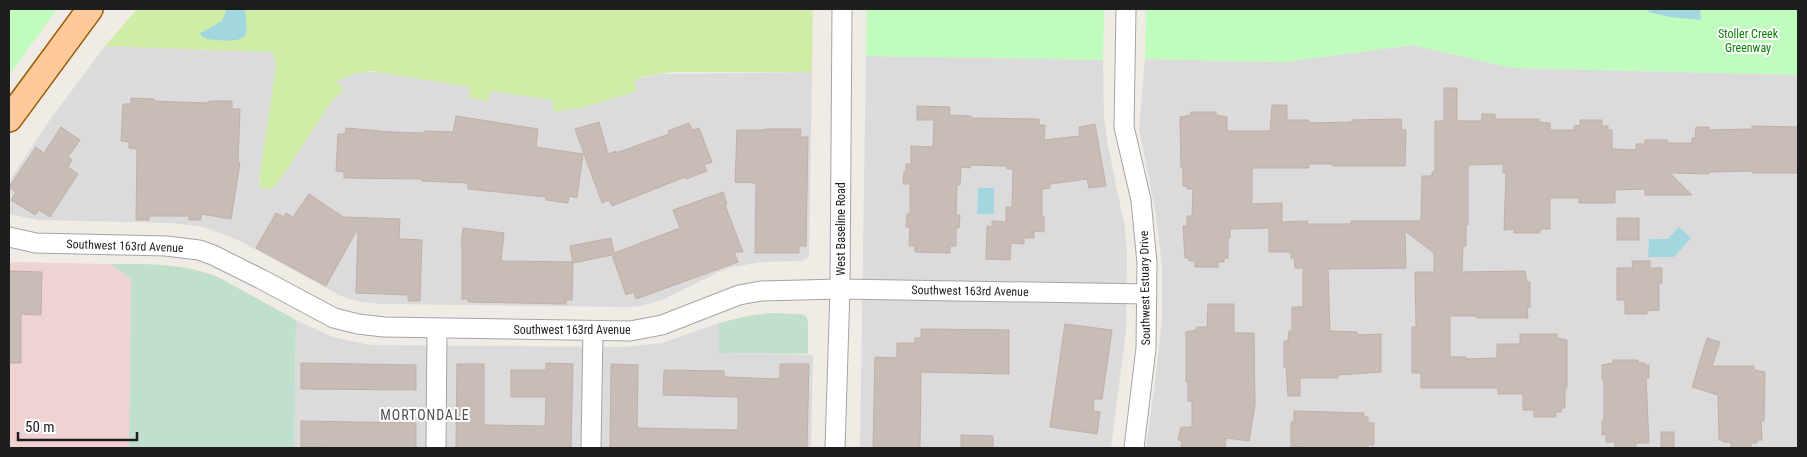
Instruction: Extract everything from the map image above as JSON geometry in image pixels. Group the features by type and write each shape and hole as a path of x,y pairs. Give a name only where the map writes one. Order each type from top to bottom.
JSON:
{"main road":[{"path":"9,119 90,9"}],"street":[{"name":"West Baseline Road","path":"835,448 840,289 842,9"},
{"name":"Southwest Estuary Drive","path":"1126,9 1124,127 1141,200 1147,263 1146,348 1134,448"},
{"name":"Southwest 163rd Avenue","path":"9,237 36,243 166,246 199,250 261,279 334,318 370,326 437,329 630,331 662,325 738,295 754,292 840,289 1147,294"},
{"path":"436,448 437,329"},
{"path":"591,448 593,331"}],"shaded area":[{"path":"1413,45 1512,68 1798,75 1798,448 1146,448 1162,318 1162,266 1156,215 1139,128 1145,59 1284,62"},
{"path":"105,46 273,52 276,66 259,180 259,183 267,190 277,184 332,101 343,91 337,81 359,72 377,72 470,87 469,98 488,101 490,91 553,100 553,112 581,108 637,90 634,80 659,74 812,72 809,257 802,261 761,262 733,267 665,299 642,306 382,304 356,301 341,296 238,240 204,227 171,223 38,220 9,214 9,181 49,121"},
{"path":"866,56 1103,60 1104,118 1125,228 1127,252 1126,331 1111,448 860,448"},
{"path":"9,262 111,264 131,279 129,448 9,448"},
{"path":"296,320 332,337 370,345 623,347 662,343 719,323 720,353 813,355 811,448 294,448"}],"green space":[{"path":"9,9 57,9 9,75"},
{"path":"137,9 813,9 812,72 672,72 634,80 637,91 581,108 553,112 553,100 491,91 488,101 469,98 470,87 371,71 353,74 337,81 343,91 332,101 277,184 267,190 261,187 259,180 276,66 273,52 105,46"},
{"path":"867,9 1104,9 1103,60 866,56"},
{"name":"Stoller Creek Greenway","path":"1146,9 1798,9 1798,75 1512,68 1413,45 1284,62 1145,59"},
{"path":"111,264 165,265 205,272 218,277 296,320 294,448 129,448 131,279"},
{"path":"769,313 801,314 806,316 808,322 808,354 719,353 719,323"}],"water":[{"path":"227,9 245,9 247,31 244,37 228,41 202,37 200,33 222,21"},
{"path":"1648,9 1700,9 1701,20 1669,17 1649,12"},
{"path":"978,188 994,188 994,214 977,214"},
{"path":"1679,227 1691,238 1674,257 1648,257 1649,239 1668,239"}],"building":[{"path":"1444,88 1457,88 1457,121 1482,121 1482,114 1495,114 1495,119 1539,119 1539,122 1550,123 1550,130 1574,130 1574,126 1580,125 1580,120 1602,120 1602,126 1608,126 1608,130 1612,130 1612,149 1636,150 1636,144 1645,144 1645,140 1667,140 1667,143 1692,143 1692,138 1695,138 1696,127 1709,127 1709,130 1752,129 1752,126 1798,127 1798,173 1753,173 1753,171 1709,172 1709,174 1670,173 1692,195 1645,195 1645,189 1615,190 1615,203 1579,203 1579,198 1550,198 1550,229 1540,229 1540,233 1514,233 1514,229 1504,230 1506,173 1503,173 1503,164 1468,165 1468,225 1466,225 1466,246 1463,246 1462,272 1525,271 1527,282 1530,282 1530,307 1527,307 1528,318 1450,316 1450,357 1466,357 1466,359 1497,358 1497,344 1520,344 1520,334 1557,334 1557,338 1567,340 1565,408 1561,408 1561,412 1556,412 1556,417 1534,417 1534,410 1523,410 1523,394 1498,394 1498,388 1421,388 1421,373 1412,373 1412,327 1416,327 1415,272 1434,272 1434,253 1405,231 1406,268 1328,269 1330,331 1357,332 1358,335 1381,334 1381,372 1338,375 1338,378 1300,378 1300,396 1288,396 1286,367 1284,367 1284,341 1288,341 1289,331 1292,331 1292,307 1303,307 1303,268 1295,268 1291,252 1269,252 1269,228 1230,229 1228,258 1224,258 1224,262 1218,262 1218,267 1195,267 1195,261 1189,261 1189,258 1185,258 1183,226 1187,226 1187,216 1192,216 1193,189 1187,189 1187,186 1183,186 1180,117 1191,115 1191,112 1216,112 1216,115 1227,117 1227,131 1270,131 1272,105 1287,105 1287,120 1309,120 1308,123 1401,119 1402,130 1406,130 1405,166 1309,164 1309,168 1252,168 1252,204 1282,203 1282,222 1308,221 1307,224 1351,224 1351,221 1421,221 1422,176 1432,176 1432,172 1435,172 1435,121 1444,121"},
{"path":"131,98 154,99 154,101 209,103 209,101 232,101 232,109 240,109 238,163 240,163 231,219 201,214 201,220 189,220 189,216 149,216 149,220 136,220 137,149 129,148 129,142 121,141 123,104 131,104"},
{"path":"917,106 950,107 949,115 971,116 971,118 1039,119 1039,125 1045,125 1044,140 1080,136 1079,127 1095,124 1106,186 1089,188 1087,179 1050,184 1050,188 1042,189 1044,232 1034,231 1034,238 1024,238 1024,244 1011,243 1010,260 986,259 987,226 992,227 992,221 1006,222 1006,207 1012,207 1013,169 1007,169 1007,166 970,165 970,168 961,167 960,185 957,185 956,215 960,215 959,228 956,228 956,246 950,246 950,253 915,252 915,246 909,246 910,227 906,227 907,214 910,214 910,184 903,184 904,172 906,172 906,164 911,164 911,146 933,147 934,120 917,120"},
{"path":"456,116 538,129 536,147 583,154 577,198 569,196 568,203 546,200 546,197 468,189 468,183 422,181 422,179 344,178 344,172 336,171 338,134 345,134 346,128 391,132 453,132"},
{"path":"599,122 608,154 616,151 616,153 669,134 668,131 689,123 692,130 699,128 712,162 704,165 707,171 686,179 685,177 612,206 609,200 602,203 575,129"},
{"path":"61,127 80,140 68,157 72,160 68,167 78,174 50,217 39,210 35,215 11,200 16,192 9,187 36,147 44,153"},
{"path":"801,129 800,137 808,137 806,246 799,246 799,253 755,253 756,183 735,182 737,130"},
{"path":"723,192 727,204 725,205 743,252 734,252 738,262 636,299 634,292 626,295 612,255 573,263 570,246 611,238 614,253 680,228 673,210"},
{"path":"309,194 343,217 400,219 399,239 422,240 420,301 408,301 408,295 356,293 358,228 326,286 256,248 276,213 284,217 286,213 293,217"},
{"path":"1617,218 1639,218 1639,240 1617,240"},
{"path":"463,228 504,233 501,261 573,262 572,300 566,300 566,304 468,302 468,299 462,299 461,245"},
{"path":"1632,261 1650,261 1650,268 1662,268 1662,283 1659,283 1659,310 1647,311 1647,314 1625,314 1625,300 1617,300 1617,268 1633,268"},
{"path":"9,271 42,272 41,315 21,314 21,363 9,363"},
{"path":"1208,304 1234,304 1234,333 1254,333 1255,404 1249,441 1226,438 1225,448 1181,448 1182,441 1178,440 1181,427 1192,427 1192,401 1188,401 1188,382 1186,382 1186,332 1196,330 1197,327 1207,327"},
{"path":"1065,324 1112,330 1102,399 1094,399 1093,411 1100,412 1097,434 1050,427"},
{"path":"921,329 1009,330 1009,374 921,372 920,448 873,448 875,357 897,358 897,343 915,343 915,338 921,338"},
{"path":"1707,338 1720,342 1712,366 1754,366 1754,370 1765,372 1764,421 1761,421 1762,440 1757,440 1757,443 1751,443 1751,448 1731,448 1731,442 1719,440 1718,395 1692,387"},
{"path":"1613,360 1638,360 1638,363 1649,365 1649,378 1646,378 1649,443 1636,443 1636,448 1615,448 1615,442 1606,442 1606,434 1602,435 1604,380 1602,380 1602,365 1613,363"},
{"path":"301,363 416,365 416,390 301,389"},
{"path":"546,363 573,364 571,448 456,448 457,364 484,364 484,425 545,426 546,397 511,397 511,370 546,370"},
{"path":"611,364 638,365 637,428 738,430 738,397 663,395 664,370 724,371 724,377 780,379 780,364 809,364 807,448 610,448"},
{"path":"1294,411 1364,413 1364,417 1368,417 1368,423 1374,423 1374,445 1368,445 1368,448 1291,447 1291,422 1294,422"},
{"path":"301,421 416,423 416,448 301,447"},
{"path":"1661,432 1674,432 1674,448 1661,448"},
{"path":"961,435 993,436 993,448 961,448"}],"district":[{"name":"MORTONDALE","path":"425,415"}]}
